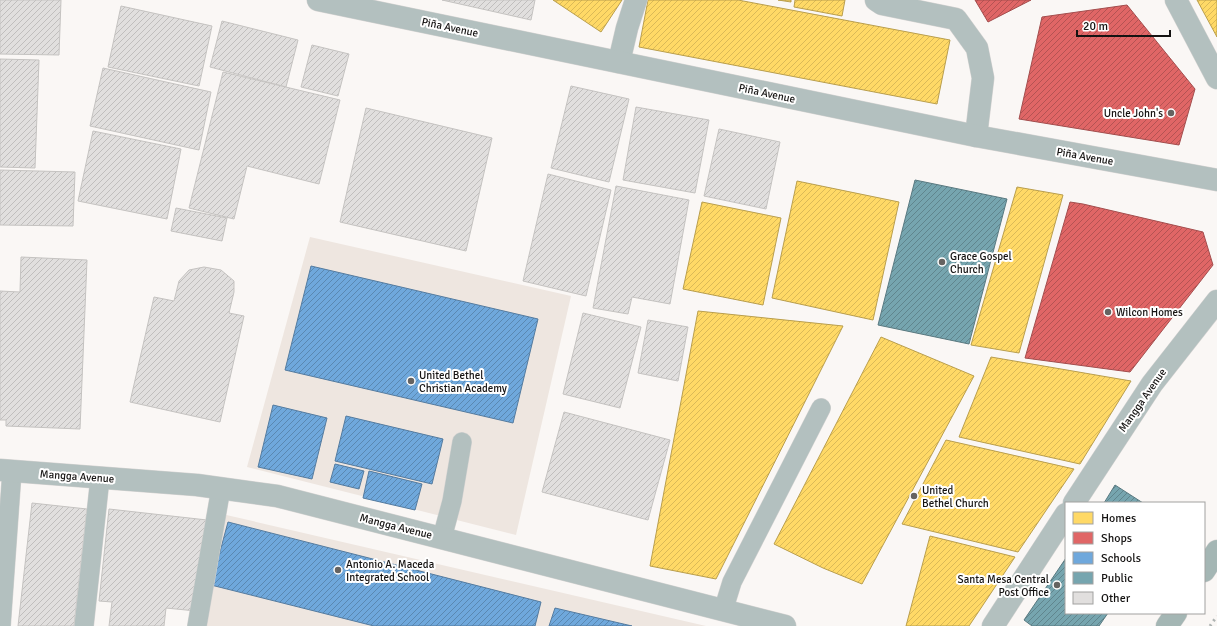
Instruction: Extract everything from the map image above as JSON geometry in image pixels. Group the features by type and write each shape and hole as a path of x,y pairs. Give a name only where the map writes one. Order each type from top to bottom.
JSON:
{"main road":[{"path":"1205,570 1217,552"},
{"path":"1167,626 1175,614"}],"street":[{"name":"Piña Avenue","path":"318,0 976,136 1217,180"},
{"path":"619,62 627,28 636,0"},
{"path":"876,0 882,4 956,19 978,48 982,78 976,136"},
{"path":"1176,0 1217,78"},
{"name":"Mangga Avenue","path":"1075,502 1152,384 1217,301"},
{"name":"Mangga Avenue","path":"6,471 197,485 277,496 723,611 762,623 785,626"},
{"path":"992,626 1065,516"}],"lane":[{"path":"723,611 732,582 821,408"},
{"path":"442,538 452,501 462,442"},
{"path":"1,626 6,471"},
{"path":"84,626 100,478"},
{"path":"197,626 221,488"}],"shaded area":[{"name":"United Bethel Christian Academy","path":"310,237 571,296 516,535 247,467"},
{"name":"Antonio A. Maceda Integrated School","path":"222,514 706,626 202,626"}],"building: Homes":[{"path":"553,0 622,0 601,32"},
{"path":"648,0 738,0 950,40 937,104 639,47"},
{"path":"778,0 791,0 791,2"},
{"path":"795,0 845,0 842,16 794,7"},
{"path":"1197,0 1217,0 1217,37"},
{"path":"797,181 899,202 873,320 772,298"},
{"path":"1017,187 1063,195 1019,353 971,345"},
{"path":"702,202 781,218 763,305 683,289"},
{"path":"698,311 843,326 716,579 650,566"},
{"path":"881,337 974,376 862,584 823,568 774,544"},
{"path":"991,357 1131,381 1080,464 959,437"},
{"path":"946,440 1074,469 1018,552 902,524"},
{"path":"930,536 1015,557 969,626 906,626"}],"building: Shops":[{"path":"975,0 1031,0 988,22"},
{"path":"1127,5 1195,89 1179,145 1019,119 1042,17"},
{"name":"Wilcon Homes","path":"1070,202 1203,232 1213,265 1130,372 1025,358"}],"building: Schools":[{"path":"311,266 538,319 513,423 285,370"},
{"path":"273,405 327,418 312,479 258,467"},
{"path":"346,416 443,439 432,484 335,461"},
{"path":"335,464 364,471 359,489 330,482"},
{"path":"369,471 422,484 415,510 363,498"},
{"name":"Antonio A. Maceda Integrated School","path":"228,522 541,602 535,626 374,626 211,585"},
{"path":"555,608 632,626 549,626"}],"building: Public":[{"name":"Grace Gospel Church","path":"915,180 1007,199 969,344 878,325"},
{"path":"1115,485 1141,502 1105,502"},
{"name":"Santa Mesa Central Post Office","path":"1065,559 1065,614 1107,614 1099,626 1032,626 1024,620"}],"building: Other":[{"path":"0,0 61,0 59,55 0,54"},
{"path":"442,0 535,0 531,20"},
{"path":"121,6 212,26 199,86 108,67"},
{"path":"222,21 298,40 286,87 210,67"},
{"path":"312,45 349,54 338,96 301,87"},
{"path":"0,59 39,60 35,168 0,167"},
{"path":"103,68 211,92 199,150 90,126"},
{"path":"223,72 340,100 319,184 247,166 234,219 189,208"},
{"path":"571,86 629,99 609,182 551,168"},
{"path":"636,107 709,120 695,193 623,180"},
{"path":"366,108 492,138 466,251 340,222"},
{"path":"719,129 780,142 766,209 704,196"},
{"path":"93,131 181,149 167,219 78,201"},
{"path":"0,170 75,172 73,226 0,225"},
{"path":"548,174 611,190 586,296 523,281"},
{"path":"616,186 689,200 670,304 632,297 628,314 593,308"},
{"path":"176,208 227,218 222,241 171,231"},
{"path":"21,257 87,260 80,429 6,426 6,420 0,420 0,291 20,292"},
{"path":"204,267 221,270 234,281 234,292 229,313 244,316 220,422 130,402 154,297 174,301 179,281 189,270"},
{"path":"583,313 641,327 620,408 563,394"},
{"path":"648,320 688,327 678,381 638,373"},
{"path":"564,412 670,440 648,520 542,492"},
{"path":"32,503 87,509 74,626 18,626"},
{"path":"109,509 207,520 196,611 166,608 164,626 109,626 112,602 99,601"}],"railway":[{"path":"1210,626 1217,616"}],"place":[{"name":"Uncle John's","path":"1171,113"},
{"name":"Grace Gospel Church","path":"942,262"},
{"name":"Wilcon Homes","path":"1108,312"},
{"name":"United Bethel Christian Academy","path":"411,381"},
{"name":"United Bethel Church","path":"914,496"},
{"name":"Antonio A. Maceda Integrated School","path":"338,570"},
{"name":"Santa Mesa Central Post Office","path":"1057,585"}]}
